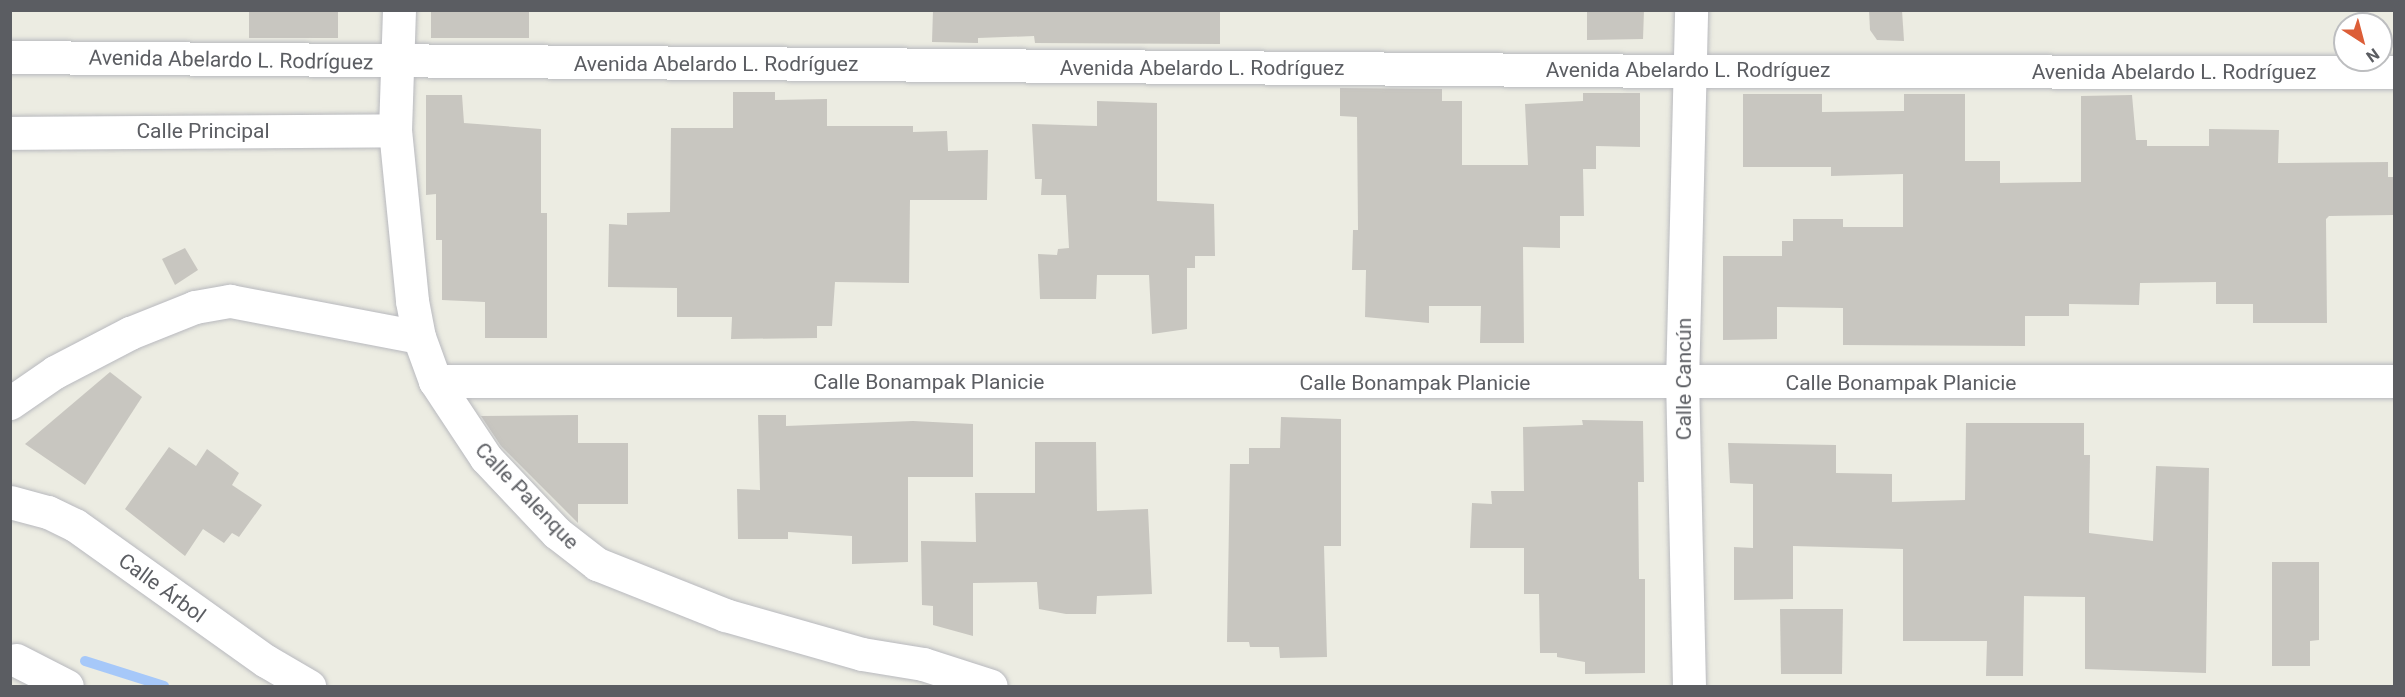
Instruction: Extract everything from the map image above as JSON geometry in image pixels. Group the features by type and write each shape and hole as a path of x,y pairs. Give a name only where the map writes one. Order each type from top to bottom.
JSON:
{"street":[{"name":"Calle Palenque","path":"399,10 395,130 412,301 419,337 435,381 486,458 557,533 597,564 725,615 862,654 923,664 991,687"},
{"name":"Calle Cancún","path":"1689,687 1682,384 1691,10"},
{"name":"Avenida Abelardo L. Rodríguez","path":"10,57 1690,71 2394,72"},
{"name":"Calle Principal","path":"10,133 395,130"},
{"path":"10,403 56,372 130,333 195,307 230,301 419,337"},
{"name":"Calle Bonampak Planicie","path":"435,381 1682,384 2394,381"},
{"name":"Calle Árbol","path":"10,502 48,512 75,525 266,662 309,687"},
{"path":"17,662 67,687"}],"building":[{"path":"249,10 338,10 338,38 249,38"},
{"path":"431,10 529,10 529,38 431,38"},
{"path":"933,10 1220,10 1220,44 1035,43 1034,36 978,38 978,43 932,42"},
{"path":"1587,10 1644,10 1643,39 1587,40"},
{"path":"1869,10 1902,10 1904,41 1877,40 1870,30"},
{"path":"1340,88 1442,89 1442,101 1462,101 1462,165 1528,165 1525,104 1583,101 1583,93 1640,93 1640,147 1596,146 1596,169 1583,169 1584,216 1560,216 1560,248 1523,247 1524,343 1480,343 1481,306 1429,306 1429,323 1365,317 1366,270 1352,270 1353,230 1358,230 1357,117 1340,116"},
{"path":"733,92 775,92 775,100 827,99 827,126 913,126 913,132 947,131 948,151 988,150 987,200 910,200 909,283 835,282 832,326 817,326 817,338 731,339 732,317 677,317 677,288 608,287 609,224 627,225 627,213 670,212 671,128 733,128"},
{"path":"1743,94 1822,94 1822,112 1904,111 1904,94 1965,94 1965,161 2000,161 2000,183 2081,182 2081,96 2132,95 2136,140 2147,140 2147,146 2209,146 2209,129 2279,130 2278,163 2388,162 2388,177 2394,177 2394,215 2329,216 2326,219 2327,323 2253,323 2253,304 2216,304 2216,282 2140,283 2139,305 2069,304 2069,316 2025,316 2025,346 1843,345 1843,308 1777,307 1777,339 1723,340 1723,256 1782,256 1782,241 1793,241 1793,219 1843,219 1843,227 1903,227 1903,174 1831,176 1831,167 1743,167"},
{"path":"426,95 462,95 464,123 541,129 541,213 547,213 547,338 485,338 485,302 442,300 442,240 436,240 436,194 426,195"},
{"path":"1097,101 1157,103 1157,201 1214,204 1215,256 1195,256 1195,268 1187,268 1187,329 1152,334 1149,275 1097,275 1096,299 1040,299 1038,254 1057,255 1058,249 1069,248 1066,195 1041,195 1042,179 1035,179 1032,124 1097,126"},
{"path":"185,248 198,270 175,285 162,259"},
{"path":"110,372 142,397 85,485 25,444"},
{"path":"578,415 578,443 628,443 628,504 578,504 578,523 501,446 481,416"},
{"path":"758,415 786,415 786,426 913,421 973,424 973,477 908,477 908,562 852,564 852,536 788,532 788,539 738,539 737,489 760,490"},
{"path":"1281,417 1341,419 1341,546 1324,546 1327,657 1280,658 1279,647 1250,647 1249,642 1227,642 1230,464 1249,464 1249,448 1280,448"},
{"path":"1582,420 1643,421 1644,482 1638,482 1639,579 1645,579 1645,673 1585,674 1585,662 1557,657 1557,653 1540,653 1539,594 1524,594 1524,548 1470,548 1472,503 1492,504 1491,491 1524,491 1523,427 1583,425"},
{"path":"1966,423 2084,423 2084,455 2090,455 2089,533 2153,541 2156,466 2209,468 2206,673 2085,669 2085,597 2024,596 2023,676 1986,676 1987,641 1903,641 1903,549 1793,546 1793,599 1734,600 1734,547 1753,548 1753,484 1730,483 1728,443 1836,445 1836,473 1892,474 1892,502 1965,500"},
{"path":"1035,442 1096,442 1097,511 1148,509 1152,594 1097,596 1096,614 1066,614 1039,609 1037,582 973,583 973,636 933,625 933,606 922,605 921,541 976,542 975,493 1035,493"},
{"path":"169,447 196,466 207,449 239,473 232,485 262,505 239,537 232,533 224,543 203,529 185,556 125,509"},
{"path":"2272,562 2319,562 2319,640 2310,641 2310,666 2272,666"},
{"path":"1780,609 1843,609 1842,674 1781,674"}],"waterway":[{"path":"85,661 164,686"}]}
